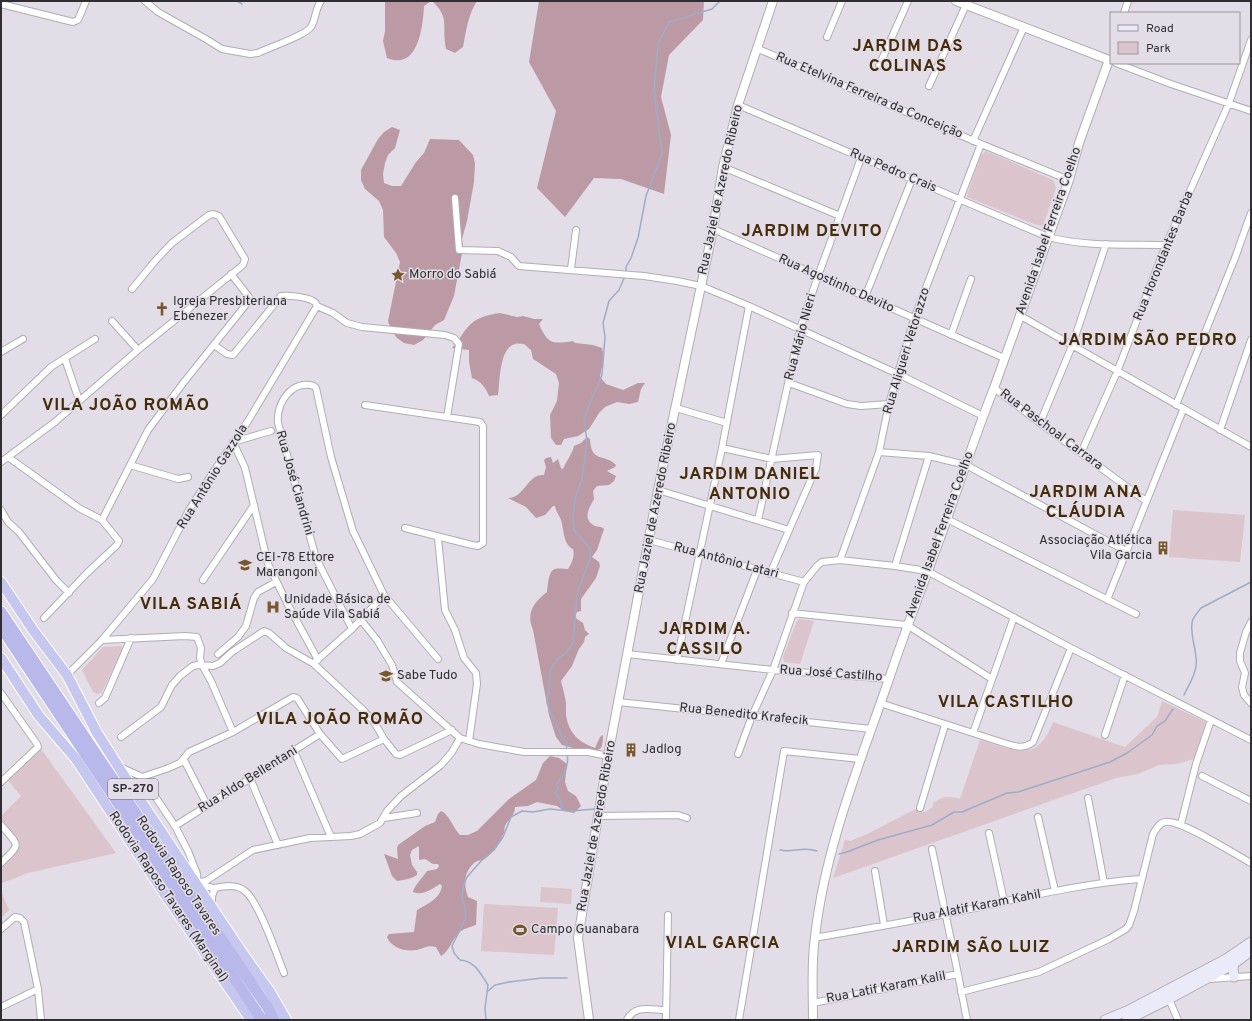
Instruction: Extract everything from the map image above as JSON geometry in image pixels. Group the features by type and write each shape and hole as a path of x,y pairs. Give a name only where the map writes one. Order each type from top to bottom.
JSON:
{"highway":[{"name":"SP-270","path":"1,582 33,630 67,675 98,733 199,882 215,912 270,992 286,1020"},
{"name":"Rodovia Raposo Tavares","path":"1,612 152,839 268,1008 274,1020"},
{"name":"Rodovia Raposo Tavares","path":"1,627 262,1020"},
{"name":"Rodovia Raposo Tavares (Marginal)","path":"1,658 39,716 76,759 225,984 251,1020"},
{"path":"225,984 243,1020"},
{"path":"270,992 278,999 293,1020"}],"main road":[{"path":"1234,978 1232,971 1234,963 1238,956 1251,943"},
{"path":"1105,1020 1127,1011 1226,959 1251,943"},
{"path":"1127,1020 1169,999 1234,963 1251,951"}],"street":[{"path":"1,4 73,22 78,20 86,1"},
{"path":"145,1 158,12 206,39 222,50 252,54 258,53 308,31 313,22 320,1"},
{"name":"Rua Jaziel de Azeredo Ribeiro","path":"589,1020 578,938 608,756 658,490 713,229 723,167 738,105 773,1"},
{"path":"827,37 842,1"},
{"path":"879,66 908,1"},
{"path":"956,1 1110,59"},
{"path":"1124,12 1128,1"},
{"path":"929,86 966,5"},
{"path":"973,141 1024,27"},
{"name":"Rua Horondantes Barba","path":"1080,453 1117,372 1166,245 1229,103 1251,40"},
{"name":"Rua Etelvina Ferreira da Conceição","path":"756,48 1068,180"},
{"name":"Avenida Isabel Ferreira Coelho","path":"813,1020 814,938 820,900 829,862 860,759 1048,237 1079,143 1110,64"},
{"path":"1123,64 1251,111"},
{"name":"Rua Pedro Crais","path":"738,105 1048,237 1069,242 1166,245"},
{"name":"Rua Aligueri Vetorazzo","path":"840,560 879,452 889,404 914,319 981,144"},
{"name":"Rua Mário Nieri","path":"758,520 800,329 861,158"},
{"path":"723,167 840,216"},
{"path":"865,297 912,179"},
{"path":"455,198 459,250 498,251 511,258 519,266 625,274 659,278 701,286 749,306 898,374 983,416"},
{"path":"1176,406 1235,258 1251,213"},
{"path":"1,462 55,422 138,350 243,265 245,261 244,257 219,216 213,214 209,215 172,243 132,289"},
{"name":"Rua Agostinho Devito","path":"713,229 1004,358"},
{"path":"571,269 576,230"},
{"path":"1040,423 1072,346 1106,244"},
{"path":"102,520 151,425 249,300 249,297 231,274"},
{"path":"951,335 971,279"},
{"path":"214,345 228,354 233,355 281,296 313,300 316,306 333,313 347,323 362,327 445,335 454,338 459,344 447,417"},
{"name":"Rua Antônio Gazzola","path":"67,675 102,640 153,579 189,510 278,372 316,306"},
{"path":"677,660 722,448 749,306"},
{"path":"1020,315 1176,406 1251,447"},
{"path":"112,321 138,350"},
{"path":"1,352 23,339"},
{"path":"1,414 51,367 95,339"},
{"path":"1220,430 1251,340"},
{"path":"65,359 80,400"},
{"path":"789,383 847,404 861,406 889,404"},
{"path":"271,431 278,423 278,411 290,390 306,385 314,386 316,388 331,457 353,531 384,595 438,659"},
{"name":"Rua Paschoal Carrara","path":"994,388 1146,501"},
{"path":"365,405 480,422 483,426 483,543 478,546 472,545 438,538 405,528"},
{"path":"676,408 727,423"},
{"path":"1107,600 1183,410"},
{"name":"Rua José Ciandrini","path":"278,423 288,465 316,558 352,629"},
{"path":"280,431 271,431 233,442 245,468 268,564 316,662 374,722 384,739 396,754 400,755 452,730"},
{"path":"722,448 772,459 818,455 816,468 770,574"},
{"path":"879,452 929,456 966,465 1126,551"},
{"path":"895,566 929,456"},
{"path":"8,457 79,508 102,520 118,539 118,544 87,572 44,618"},
{"path":"130,465 178,479 188,477"},
{"path":"658,490 789,530"},
{"path":"203,580 254,505"},
{"path":"1,510 8,522 19,532 47,570 69,593"},
{"path":"947,519 1136,614"},
{"path":"438,538 446,610 455,630 464,658 476,674 477,684 469,741"},
{"name":"Rua Antônio Latari","path":"649,540 804,582"},
{"path":"738,754 752,716 772,670 804,582 812,570 822,562 840,560 927,571 1071,648 1251,740"},
{"path":"721,664 757,570"},
{"path":"218,654 238,637 246,626 254,598 258,592 276,582"},
{"path":"316,662 352,629 384,595"},
{"path":"792,613 907,625 992,679"},
{"path":"973,733 1014,617"},
{"path":"361,620 377,640 392,665 397,682 460,738 479,744 524,752 561,753 572,751 588,752 608,756"},
{"path":"1251,622 1240,652 1240,662 1245,673 1242,687 1244,695 1251,703"},
{"path":"121,737 161,707 172,686 180,676 193,666 213,666 264,631 269,633 286,648 316,662"},
{"path":"102,640 196,636 199,639 202,665 212,681 233,732"},
{"path":"99,703 105,698 132,638"},
{"path":"880,703 945,725 1020,747 1028,746 1033,742 1071,648"},
{"name":"Rua José Castilho","path":"627,654 772,670 889,679"},
{"path":"1105,735 1125,675"},
{"path":"1,693 38,747 1,782"},
{"path":"142,777 166,769 184,760 189,752 233,732 295,697 320,734 340,758 344,759 384,739"},
{"name":"Rua Benedito Krafecik","path":"618,702 871,729"},
{"path":"1181,824 1196,764 1211,720"},
{"path":"920,808 945,725"},
{"name":"Rua Aldo Bellentani","path":"175,826 320,734"},
{"path":"199,882 253,850 310,838 360,834 380,823 387,810 401,796 441,765 452,752 460,738"},
{"path":"294,751 331,837"},
{"path":"739,1020 770,842 784,751 860,759"},
{"path":"184,760 207,805"},
{"path":"120,767 142,777 175,826 188,851 199,882"},
{"path":"1202,776 1251,801"},
{"path":"250,778 278,845"},
{"path":"1088,798 1104,883"},
{"path":"384,818 417,813"},
{"path":"598,816 678,815 687,818"},
{"path":"1038,817 1055,891"},
{"path":"961,992 1039,972 1109,940 1126,929 1129,925 1153,834 1159,825 1165,822 1181,824 1251,864"},
{"path":"1,825 15,840 16,845 15,850 1,863"},
{"path":"988,833 1004,901"},
{"path":"932,849 967,1020"},
{"path":"875,871 884,925"},
{"name":"Rua Alatif Karam Kahil","path":"814,938 946,914 1055,891 1140,879"},
{"path":"199,882 213,888 226,886 236,887 245,891 253,901 258,911 284,973"},
{"path":"213,888 211,900 215,912"},
{"path":"666,1020 668,915"},
{"path":"1,929 15,917 20,918 24,922 38,989 41,1020"},
{"name":"Rua Latif Karam Kalil","path":"813,1003 958,974"},
{"path":"1203,980 1251,976"},
{"path":"1,1008 38,989"},
{"path":"1169,999 1178,1020"},
{"path":"628,1020 633,1012 638,1009 666,1010"}],"green space":[{"path":"986,151 1053,180 1056,188 1043,226 1034,224 967,197 981,155"},
{"path":"1173,510 1245,515 1240,562 1169,557"},
{"path":"799,619 814,621 800,664 784,662 783,657 796,623"},
{"path":"120,646 123,648 102,692 97,694 93,692 82,670 103,647"},
{"path":"1162,701 1206,722 1194,759 1177,764 1159,765 1138,774 1116,778 833,878 845,840 851,841 916,809 925,812 933,807 933,803 940,799 953,797 960,799 980,740 1014,750 1023,751 1032,749 1040,744 1047,736 1053,722 1125,747 1157,717"},
{"path":"41,749 116,853 28,873 2,883 1,889 1,865 20,845 1,820 1,816 21,796 7,779 37,750"},
{"path":"541,887 572,889 571,904 540,902"},
{"path":"1,891 9,910 1,918"},
{"name":"Campo Guanabara","path":"484,904 558,908 554,955 481,951"}],"shaded area":[{"path":"385,1 431,1 424,6 422,25 417,45 412,53 406,58 397,60 387,58 383,41 385,31"},
{"path":"432,1 477,1 469,17 463,47 455,53 446,49 442,13"},
{"path":"539,1 704,1 703,20 669,55 661,97 671,135 664,194 621,179 594,178 565,217 537,188 556,111 529,62"},
{"path":"392,127 400,130 395,148 388,155 385,163 383,174 384,183 392,186 401,186 416,162 424,153 430,139 459,140 473,155 475,163 474,182 462,239 463,248 454,296 444,320 435,325 423,340 414,345 404,343 397,338 391,330 388,321 400,262 396,253 384,237 383,210 379,201 365,189 361,180 361,170 378,139 384,132"},
{"path":"500,313 517,317 523,316 534,319 543,319 539,324 545,336 552,342 561,343 573,341 575,343 593,345 602,348 604,357 600,377 606,384 623,390 638,383 645,383 641,389 638,402 629,404 617,402 605,407 599,413 589,429 578,436 564,439 561,445 556,445 551,438 550,415 557,401 559,383 556,374 533,359 531,350 524,344 516,344 510,347 503,358 501,366 498,395 489,396 483,385 472,378 469,362 469,350 452,348 470,324 474,321 486,316"},
{"path":"587,437 590,439 591,447 596,455 612,461 616,465 607,471 616,476 614,481 609,485 597,486 593,491 594,499 588,513 588,517 591,523 595,526 604,529 597,550 592,557 599,562 600,566 596,578 581,599 581,611 577,612 575,616 583,623 585,630 589,634 585,637 572,666 561,681 566,703 567,722 572,732 584,743 595,748 600,737 603,735 602,746 597,750 577,749 562,745 556,737 549,715 530,618 535,604 547,592 549,579 553,570 568,569 573,559 573,549 567,544 561,520 555,506 553,506 545,515 536,518 526,507 508,498 517,495 533,478 544,475 546,467 544,460 546,458 551,457 553,463 558,459 561,468 563,469 574,446 581,443"},
{"path":"550,756 559,758 567,764 565,782 568,791 576,796 581,806 574,813 564,811 557,806 537,802 528,806 515,807 514,813 505,826 504,834 496,848 485,859 477,861 473,864 467,872 465,882 466,892 468,897 477,901 476,925 461,931 455,937 444,954 441,956 436,947 433,946 417,950 404,950 392,944 387,937 389,934 414,932 417,910 436,898 441,891 442,886 440,884 424,893 413,892 427,871 437,869 439,866 438,864 433,864 425,859 419,860 419,846 412,850 410,855 412,865 417,872 417,875 407,879 397,881 392,876 384,854 398,859 398,845 425,826 435,822 441,811 449,818 460,835 468,835 477,831 509,799 536,780 543,763"}],"waterway":[{"path":"237,1 242,4"},
{"path":"626,273 626,267 638,238 646,196 662,154 654,90 658,44 669,22 712,9 720,1"},
{"path":"567,750 566,743 547,703 550,671 557,659 566,653 573,643 577,594 590,559 590,548 574,530 573,517 575,499 582,479 587,442 584,418 602,375 605,337 603,323 609,301 619,290 625,276"},
{"path":"1184,695 1193,677 1196,666 1192,629 1192,621 1194,617 1201,608 1251,582"},
{"path":"839,854 878,840 932,825 954,812 962,812 1007,793 1018,792 1110,762 1127,753 1152,735 1157,726 1165,721 1173,709"},
{"path":"562,810 560,799 555,793 558,789 557,783 566,770 567,753"},
{"path":"486,1020 485,1008 488,985 480,972 473,965 460,960 454,953 452,946 466,918 462,898 463,887 467,877 481,861 494,850 503,837 511,817 522,811 533,812 550,809 571,811 595,809"},
{"path":"780,850 789,851 806,849 817,851"},
{"path":"488,991 495,985 509,982 542,978 567,978"}],"place":[{"name":"Morro do Sabiá","path":"398,275"},
{"name":"Igreja Presbiteriana Ebenezer","path":"162,309"},
{"name":"Associação Atlética Vila Garcia","path":"1163,548"},
{"name":"CEI-78 Ettore Marangoni","path":"245,565"},
{"name":"Unidade Básica de Saúde Vila Sabiá","path":"273,607"},
{"name":"Sabe Tudo","path":"386,676"},
{"name":"Jadlog","path":"631,750"},
{"name":"Campo Guanabara","path":"520,930"}],"district":[{"name":"JARDIM DAS COLINAS","path":"908,57"},
{"name":"JARDIM DEVITO","path":"812,232"},
{"name":"JARDIM SÃO PEDRO","path":"1148,341"},
{"name":"VILA JOÃO ROMÃO","path":"126,406"},
{"name":"JARDIM DANIEL ANTONIO","path":"750,485"},
{"name":"JARDIM ANA CLÁUDIA","path":"1086,503"},
{"name":"VILA SABIÁ","path":"191,605"},
{"name":"JARDIM A. CASSILO","path":"705,640"},
{"name":"VILA CASTILHO","path":"1006,703"},
{"name":"VILA JOÃO ROMÃO","path":"340,720"},
{"name":"VIAL GARCIA","path":"723,944"},
{"name":"JARDIM SÃO LUIZ","path":"971,948"}]}
